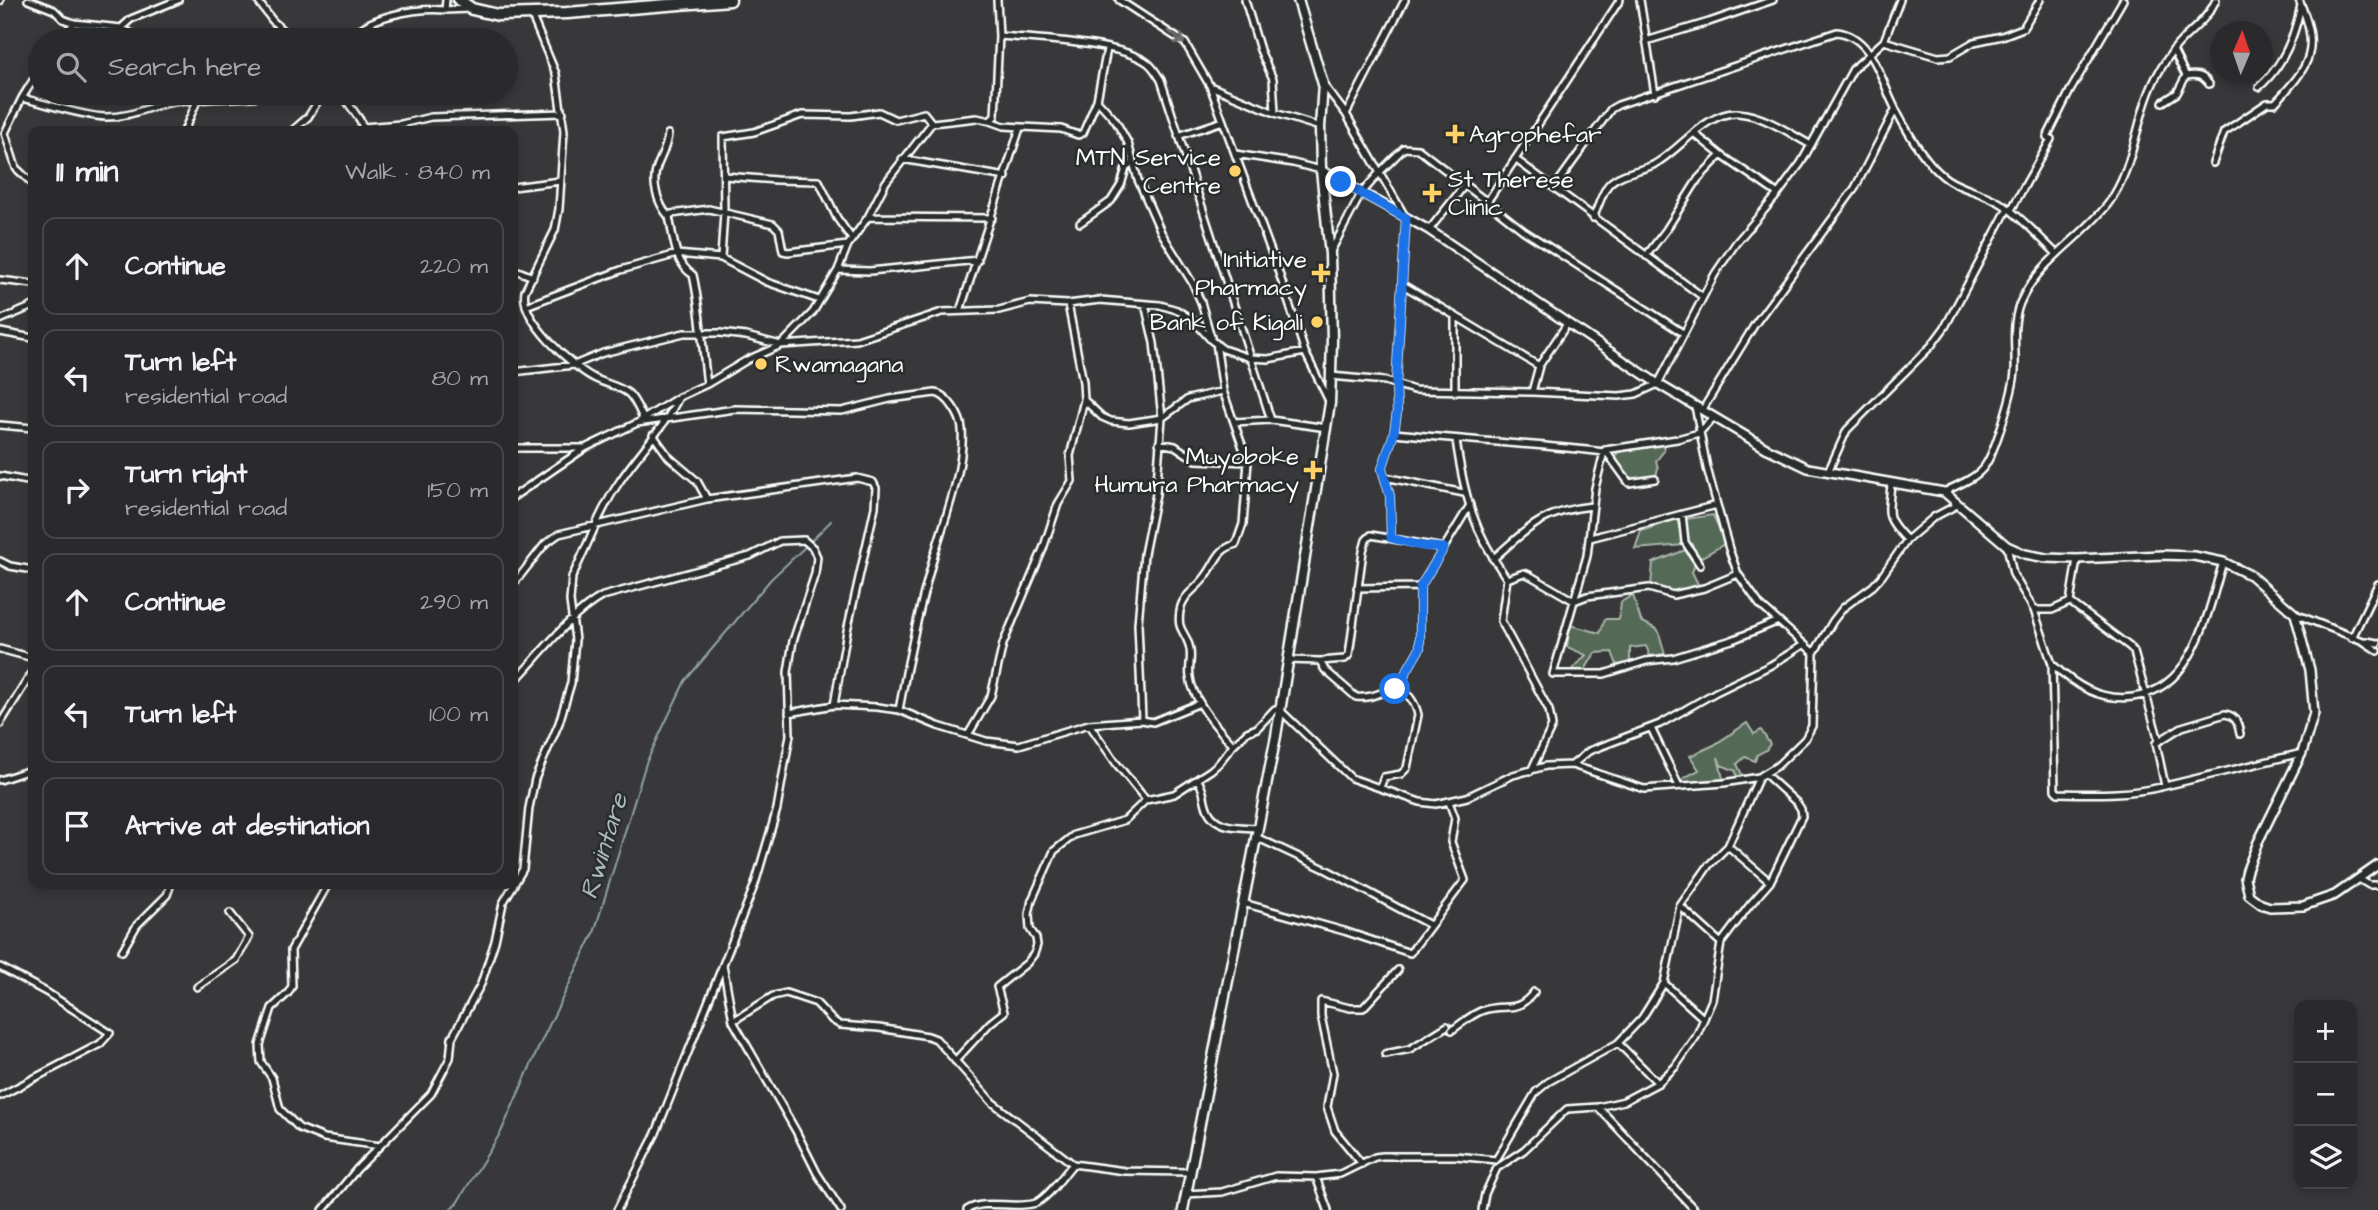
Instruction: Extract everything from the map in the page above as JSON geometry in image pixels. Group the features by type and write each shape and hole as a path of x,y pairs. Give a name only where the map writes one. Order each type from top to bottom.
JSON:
{"highway":[{"path":"459,0 472,9 498,15 730,0"}],"main road":[{"path":"1298,0 1323,84 1321,170 1330,254 1330,403 1314,502"},
{"path":"1183,1210 1280,710 1312,515"}],"street":[{"path":"28,0 54,10 63,19 74,23 121,28 131,19 178,0"},
{"path":"257,0 280,28"},
{"path":"446,0 446,10"},
{"path":"990,121 995,116 999,36 997,0"},
{"path":"1119,0 1185,43 1210,86 1305,352 1330,403"},
{"path":"1245,0 1260,50 1273,79 1275,113"},
{"path":"1346,114 1405,0"},
{"path":"1487,202 1620,0"},
{"path":"1640,0 1655,94"},
{"path":"1646,41 1773,0"},
{"path":"1331,376 1377,380 1414,390 1455,392 1619,396 1636,394 1658,384 1683,333 1736,243 1778,194 1811,145 1853,69 1884,41 1900,0"},
{"path":"1884,41 1938,57 1950,56 1974,42 2023,28 2040,0"},
{"path":"1828,472 1847,430 1931,346 1945,327 2008,208 2011,209 2051,139 2048,137 2070,91 2123,0"},
{"path":"1944,492 1977,474 1992,453 2013,385 2014,322 2031,282 2108,204 2123,181 2147,99 2158,73 2173,50 2199,25 2216,0"},
{"path":"2259,87 2270,77 2289,45 2300,2"},
{"path":"2213,163 2224,132 2267,103 2275,103 2298,79 2308,63 2310,34 2300,2"},
{"path":"362,28 400,13 472,9"},
{"path":"531,14 553,64 564,131 555,230 525,291 524,299 539,330 574,365 592,377 626,391 643,418"},
{"path":"70,28 74,23"},
{"path":"1554,188 1611,109 1618,105 1837,32 1852,36 1871,54 1895,110 1932,164 1945,178 1990,196 2008,208 2057,254"},
{"path":"999,36 1107,49 1132,55 1147,62 1155,70 1161,80 1271,420"},
{"path":"518,495 585,448 637,423 678,397 780,345 808,318 838,270 850,242 868,217 886,182 932,123 977,118 1020,128 1049,127 1079,135 1083,133 1097,100 1107,49"},
{"path":"2173,50 2186,76"},
{"path":"2186,76 2199,75 2209,84"},
{"path":"2163,102 2176,93 2186,76"},
{"path":"1323,84 1346,114 1406,218 1396,385 1397,412 1394,433 1382,469 1391,503 1391,538"},
{"path":"1210,86 1275,113 1320,127"},
{"path":"28,88 2,135 16,168 28,179"},
{"path":"22,98 28,99"},
{"path":"1097,100 1115,120 1128,143 1133,163 1161,232 1201,302 1213,341 1223,391 1248,462 1239,540 1236,544 1223,548 1201,583 1188,593 1180,609 1178,626 1190,648 1190,680 1200,703 1213,723 1233,745"},
{"path":"52,105 103,117 136,114 159,105"},
{"path":"186,126 195,105"},
{"path":"298,126 316,105"},
{"path":"349,105 362,126"},
{"path":"1814,653 1760,605 1738,574 1699,433 1699,408 1755,324 1855,188 1895,110"},
{"path":"721,258 725,176 723,137 754,132 797,116 851,116 879,112 896,120 924,113 932,123"},
{"path":"386,126 430,117 562,113"},
{"path":"1593,218 1608,186 1614,181 1654,164 1711,119 1723,114 1740,113 1758,118 1811,145"},
{"path":"1178,136 1223,121"},
{"path":"960,312 1020,128"},
{"path":"668,134 656,170 659,202 669,217 677,254 684,269 694,275 707,384"},
{"path":"1695,134 1778,194"},
{"path":"1330,254 1361,194 1404,148 1418,149 1524,230 1683,333"},
{"path":"1235,154 1321,170 1429,230 1658,384 1766,448 1808,468 1944,492 2007,546 2025,554 2077,559 2194,556 2223,562 2250,575 2295,614 2352,638 2378,643"},
{"path":"1646,256 1698,179 1721,155"},
{"path":"902,159 1006,177"},
{"path":"1515,159 1703,297"},
{"path":"1080,223 1111,201 1121,185 1126,168 1133,163"},
{"path":"725,176 819,181 850,242"},
{"path":"518,186 560,181"},
{"path":"1429,230 1464,186"},
{"path":"669,217 674,212 698,209 724,212 777,226 780,246 783,251 788,252 850,242"},
{"path":"868,217 992,218"},
{"path":"526,306 621,270 677,254 721,258 767,282 819,300"},
{"path":"838,270 870,271 978,260"},
{"path":"518,271 533,277"},
{"path":"0,281 28,284"},
{"path":"1403,285 1539,366"},
{"path":"518,371 574,365 603,353 684,333 746,336 780,345 857,340 930,315 999,310 1030,302 1068,304 1100,300 1177,310 1187,315 1213,341 1230,352 1250,358 1268,359 1305,352"},
{"path":"968,736 991,696 1003,644 1043,549 1058,503 1072,481 1070,456 1084,400 1082,368 1068,304"},
{"path":"1142,720 1138,624 1144,554 1156,494 1162,418 1154,343 1145,304"},
{"path":"0,320 28,308"},
{"path":"1455,316 1455,392"},
{"path":"1532,392 1539,366 1567,324"},
{"path":"0,332 28,337"},
{"path":"1084,400 1102,417 1129,423 1162,418 1188,400 1223,391"},
{"path":"637,423 735,409 842,411 890,399 935,393 946,398 962,426 958,472 909,649 899,710"},
{"path":"518,878 523,869 529,808 535,779 565,705 574,665 574,619 569,601 572,578 608,499 653,435 669,418 678,397"},
{"path":"1394,433 1605,451 1699,433 1714,417"},
{"path":"1234,422 1271,420 1327,428"},
{"path":"0,425 28,428"},
{"path":"653,435 669,457 697,481 706,499"},
{"path":"1456,440 1464,493 1481,537 1507,579 1501,621 1552,719 1552,726 1531,771"},
{"path":"1159,443 1175,446 1196,460 1248,462"},
{"path":"518,448 585,448"},
{"path":"1605,451 1629,484 1655,479"},
{"path":"1605,451 1592,506 1590,538 1553,674 1604,674 1646,662 1673,658 1732,640 1776,621"},
{"path":"0,476 28,481"},
{"path":"1385,477 1464,493"},
{"path":"518,579 551,539 559,534 598,523 706,499 857,478 873,482 876,488 875,507 847,631 834,705"},
{"path":"1891,483 1889,518 1907,540"},
{"path":"1266,784 1314,502"},
{"path":"1399,690 1420,648 1420,587 1470,505"},
{"path":"1590,538 1717,505"},
{"path":"1185,1194 1222,1192 1276,1176 1316,1178 1348,1172 1382,1156 1456,1156 1496,1160 1536,1092 1548,1082 1618,1043 1642,1018 1664,983 1680,906 1709,865 1728,846 1762,776 1805,739 1812,726 1814,653 1843,608 1873,586 1907,540 1934,517 1957,505"},
{"path":"1493,559 1536,522 1567,509 1592,506"},
{"path":"1682,514 1685,542 1700,565"},
{"path":"1288,660 1345,659 1349,654 1357,588 1366,540 1371,535 1444,548"},
{"path":"518,678 574,619 593,601 603,596 751,556 780,541 804,540 814,548 817,557 815,574 793,641 788,671 788,753 777,809 755,884 656,1133 617,1210"},
{"path":"2007,546 2013,574 2034,610 2052,664 2056,792 2121,793 2165,786 2302,753"},
{"path":"2070,602 2077,559"},
{"path":"0,561 28,569"},
{"path":"2052,664 2071,682 2103,697 2120,699 2145,695 2166,685 2183,667 2204,624 2223,562"},
{"path":"1507,579 1524,573 1574,601"},
{"path":"1574,601 1587,596 1649,588 1673,595 1704,588 1738,574"},
{"path":"2352,638 2378,584"},
{"path":"1357,588 1420,587"},
{"path":"2034,610 2052,610 2070,602"},
{"path":"2070,602 2130,647 2137,657 2145,695 2160,741"},
{"path":"2295,614 2310,670 2314,713 2302,753 2247,870 2245,878 2249,895 2270,907 2304,906 2335,894 2378,864"},
{"path":"2363,641 2378,651"},
{"path":"1572,765 1589,751 1651,728 1771,665 1803,645"},
{"path":"0,649 28,657"},
{"path":"1320,661 1325,670 1356,697 1380,695 1395,689 1412,699 1418,715 1407,768 1401,774 1384,778 1380,788"},
{"path":"0,724 28,679"},
{"path":"789,713 834,705 899,710 968,736 1019,745 1089,724 1142,720 1153,722 1200,703"},
{"path":"955,1061 990,1023 1004,1012 997,987 1034,954 1037,945 1030,929 1029,914 1032,900 1054,850 1074,835 1125,820 1146,800 1174,794 1219,763 1233,745 1247,732 1257,728 1275,709 1280,710 1350,778 1420,802 1449,802 1467,797 1513,775 1546,766 1572,765 1644,789 1724,783 1762,776 1797,803 1802,812 1770,882 1721,943 1712,1000 1696,1037 1675,1067 1658,1083 1624,1101 1598,1107 1567,1109 1524,1150 1497,1168 1482,1210"},
{"path":"2165,786 2155,746 2160,741 2182,727 2225,714 2231,715 2237,721 2240,734"},
{"path":"1089,724 1146,800"},
{"path":"1651,728 1679,786"},
{"path":"0,780 28,771"},
{"path":"1197,779 1208,811 1216,821 1257,833 1430,925"},
{"path":"1243,903 1332,927 1410,953 1465,880 1451,842 1455,818 1449,802"},
{"path":"1728,846 1770,882"},
{"path":"2359,879 2369,885 2378,885"},
{"path":"122,951 137,925 167,895 169,889"},
{"path":"325,889 291,950 292,986 272,1008 260,1045 261,1062 272,1077 280,1109 299,1128 324,1138 380,1146"},
{"path":"323,1210 431,1094 450,1058 452,1038 481,984 495,941 501,908 512,889"},
{"path":"1680,906 1721,943"},
{"path":"197,987 236,960 249,937 230,914"},
{"path":"723,965 733,1021 841,1210"},
{"path":"0,967 46,992 110,1033 100,1044 0,1096"},
{"path":"1362,1164 1335,1131 1327,1107 1334,1081 1321,1016 1321,1001 1350,1008 1363,1007 1398,970"},
{"path":"1664,983 1704,1019"},
{"path":"1385,1054 1410,1049 1481,1011 1521,1005 1534,992"},
{"path":"733,1021 772,996 786,993 816,1003 840,1025 928,1036 936,1040 992,1102 1073,1164 1125,1171 1189,1172"},
{"path":"1618,1043 1658,1083"},
{"path":"1598,1107 1695,1210"},
{"path":"967,1210 979,1206 1017,1209 1039,1202 1073,1164"},
{"path":"1316,1178 1328,1210"}],"green space":[{"path":"1663,445 1664,451 1656,461 1656,476 1636,481 1616,462 1617,452"},
{"path":"1713,515 1726,543 1700,558 1688,541 1685,519"},
{"path":"1677,519 1684,545 1635,549 1641,531"},
{"path":"1685,550 1695,565 1692,572 1699,586 1671,593 1651,586 1653,563"},
{"path":"1633,595 1641,621 1658,630 1665,654 1650,656 1646,646 1630,648 1630,663 1617,665 1612,652 1595,653 1585,670 1570,672 1586,655 1567,647 1570,625 1600,633 1605,619 1619,619 1621,602"},
{"path":"1747,723 1754,734 1761,730 1770,744 1757,755 1755,761 1745,757 1737,764 1743,777 1737,780 1736,771 1721,765 1718,757 1724,783 1679,786 1684,778 1699,770 1690,756 1714,745"}],"waterway":[{"name":"Rwintare","path":"810,542 831,521"},
{"name":"Rwintare","path":"449,1210 457,1203 501,1132 594,933 646,763 685,681 771,579 806,546"}],"place":[{"name":"Agrophefar","path":"1455,134"},
{"name":"MTN Service Centre","path":"1235,171"},
{"name":"St Therese Clinic","path":"1432,193"},
{"name":"Initiative Pharmacy","path":"1321,273"},
{"name":"Bank of Kigali","path":"1317,322"},
{"name":"Rwamagana","path":"761,364"},
{"name":"Muyoboke Humura Pharmacy","path":"1313,470"}],"route":[{"path":"1341,182 1406,218 1396,385 1397,412 1394,433 1382,469 1391,503 1391,538 1421,546 1444,548 1420,587 1422,640 1418,654 1405,674 1399,690 1395,689"}]}
